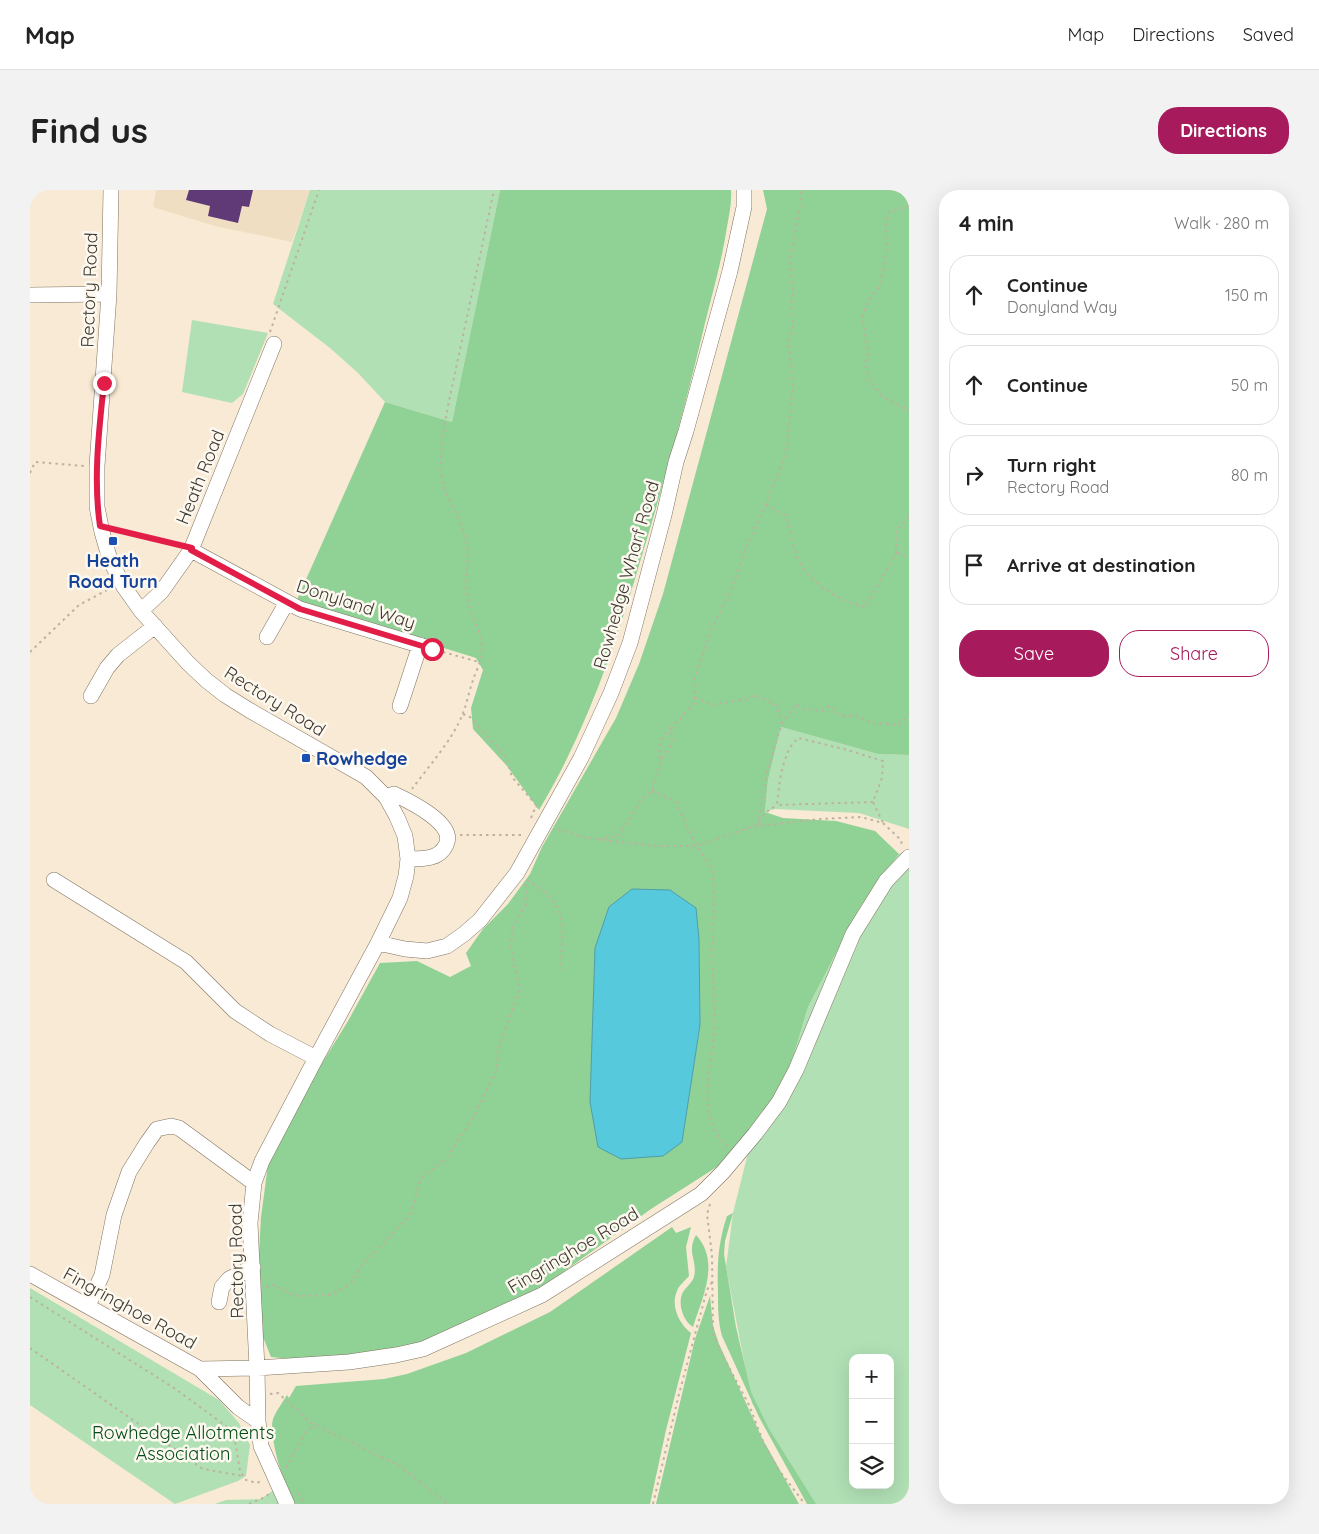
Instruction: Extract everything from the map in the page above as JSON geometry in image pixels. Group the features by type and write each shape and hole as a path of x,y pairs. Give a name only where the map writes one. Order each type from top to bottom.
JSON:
{"street":[{"name":"Rectory Road","path":"111,190 109,294 97,466 97,507 100,526 110,560 122,583 141,611 188,664 225,695 278,728 366,777 386,797 397,817 404,836 408,859 400,898 262,1161 254,1183 250,1223 258,1421 261,1446 279,1472 284,1498"},
{"name":"Rowhedge Wharf Road","path":"378,942 405,949 427,951 447,946 480,920 521,877 542,820 581,758 611,693 630,644 676,462 730,271 744,207 744,190"},
{"path":"30,295 109,294"},
{"name":"Heath Road","path":"141,611 162,591 191,549 274,344"},
{"name":"Donyland Way","path":"191,549 300,609 426,647"},
{"path":"267,637 287,602"},
{"path":"91,696 107,668 118,655 155,626"},
{"path":"400,706 426,647"},
{"path":"386,797 394,794 432,815 444,827 447,835 448,842 444,850 436,856 408,859"},
{"name":"Fingringhoe Road","path":"30,1274 200,1369 257,1368 349,1362 423,1349 542,1295 701,1194 737,1156 779,1102 796,1070 853,934 886,881 907,858"},
{"path":"54,880 186,962 235,1010 270,1034 316,1058"},
{"path":"88,1306 102,1275 114,1215 129,1172 157,1129 171,1126 179,1128 254,1183"},
{"path":"219,1302 222,1286 229,1279 253,1266"},
{"path":"200,1369 238,1407 258,1421"}],"path":[{"path":"274,344 266,341 299,252 319,190"},
{"path":"405,799 453,732 463,714 482,648 468,601 466,540 457,513 443,482 442,464 448,401 494,190"},
{"path":"661,761 659,748 662,735 695,702 694,681 711,630 731,590 747,544 766,505 786,455 793,383 788,343 793,326 790,263 801,190"},
{"path":"909,206 889,212 885,228 887,250 880,286 869,300 862,316 868,353 865,365 869,379 882,396 909,411"},
{"path":"30,474 35,462 97,466"},
{"path":"766,505 786,516 799,561 808,575 829,592 850,604 865,607 896,553 896,531 909,517"},
{"path":"100,526 191,549"},
{"path":"896,553 909,557"},
{"path":"30,652 79,605 122,583"},
{"path":"426,647 479,662"},
{"path":"695,697 712,705 746,699 756,695 776,705 782,724"},
{"path":"758,826 766,776 775,744 782,724 796,704 804,709 823,711 827,707 832,707 835,713 844,716 856,716 881,724 897,725 907,718 909,714"},
{"path":"463,714 470,717 506,757 512,776 536,806 542,820 582,837 656,846 697,846 734,832 758,826 820,819 861,817 883,823"},
{"path":"599,840 619,835 641,800 652,791 661,761 672,743 671,728"},
{"path":"777,805 782,770 792,743 798,738 883,761 882,778 873,802 883,823 901,840 907,858"},
{"path":"652,791 676,802 697,846 712,871 715,1021 714,1047 707,1076 709,1116 716,1134 737,1156"},
{"path":"759,823 765,814 777,805 873,802"},
{"path":"536,806 542,820"},
{"path":"536,806 542,820"},
{"path":"447,835 524,835"},
{"path":"521,877 549,894 560,911 562,919 560,970"},
{"path":"254,1292 274,1285 295,1296 330,1295 351,1284 362,1265 410,1215 420,1178 447,1158 474,1116 496,1071 499,1047 520,989 510,950 512,929 526,904 521,877"},
{"path":"714,1200 709,1205 707,1214 712,1254 713,1334 749,1405 764,1444 778,1469 805,1504"},
{"path":"653,1504 679,1394 707,1290 713,1280"},
{"path":"30,1297 174,1388 226,1426 236,1440 240,1472 246,1480 257,1483 279,1472 306,1431 316,1426"},
{"path":"30,1348 203,1468 243,1476"},
{"path":"258,1395 278,1392 310,1423 400,1466 448,1504"},
{"path":"249,1504 261,1500 275,1490 284,1498"}],"shaded area":[{"path":"156,190 310,190 292,242 215,226 153,207"}],"green space":[{"path":"310,190 500,190 452,422 385,402 358,373 330,348 273,304"},
{"path":"500,190 731,190 723,251 691,381 633,585 611,652 586,717 556,780 539,810 507,766 473,729 471,708 483,670 476,658 296,602 385,402 452,422"},
{"path":"763,190 909,190 909,755 878,754 781,727 768,780 765,812 783,818 836,821 875,831 899,854 860,907 808,1007 791,1064 761,1120 723,1163 651,1209 548,1283 470,1324 391,1354 329,1363 271,1357 257,1322 261,1292 259,1254 261,1217 268,1165 303,1094 348,1021 380,963 417,961 450,977 471,966 466,953 483,929 508,904 530,874 542,847 616,718 639,664 663,594 767,209","holes":["699,939 700,1025 682,1141"]},
{"path":"192,320 268,333 243,394 232,403 182,392"},
{"path":"781,727 878,754 909,755 909,829 859,813 775,809 765,812 768,780"},
{"path":"909,849 909,1504 813,1504 752,1403 726,1267 733,1213 757,1117 791,1064 808,1007 860,907 899,854"},
{"path":"733,1213 725,1241 724,1254 736,1327 751,1392 769,1429 816,1504 807,1504 759,1417 722,1336 718,1309 719,1254 727,1216"},
{"path":"672,1227 676,1233 691,1227 686,1247 689,1276 678,1289 675,1297 675,1309 683,1325 691,1333 666,1430 650,1504 292,1504 278,1462 272,1427 273,1419 278,1410 287,1395 289,1398 296,1386 384,1379 407,1374 466,1353 550,1312"},
{"path":"696,1235 707,1257 708,1268 704,1292 693,1327 686,1321 682,1311 681,1296 694,1277 695,1266 692,1247"},
{"name":"Rowhedge Allotments Association","path":"30,1288 219,1400 239,1423 250,1445 246,1476 238,1481 175,1504 30,1405"},
{"path":"710,1296 713,1326 719,1344 762,1438 799,1504 656,1504 695,1339"},
{"path":"275,1489 297,1504 215,1504 226,1500 261,1499"}],"water":[{"path":"632,889 670,890 696,908 699,939 700,1025 682,1142 663,1156 621,1159 598,1147 590,1102 595,948 609,907"}],"building":[{"path":"189,190 253,190 249,207 242,206 238,223 208,216 210,206 186,200"}],"place":[{"name":"Heath Road Turn","path":"113,541"},
{"name":"Rowhedge","path":"306,758"}],"route":[{"path":"104,383 97,466 97,507 100,526 192,548 191,550 300,609 432,649"}]}
